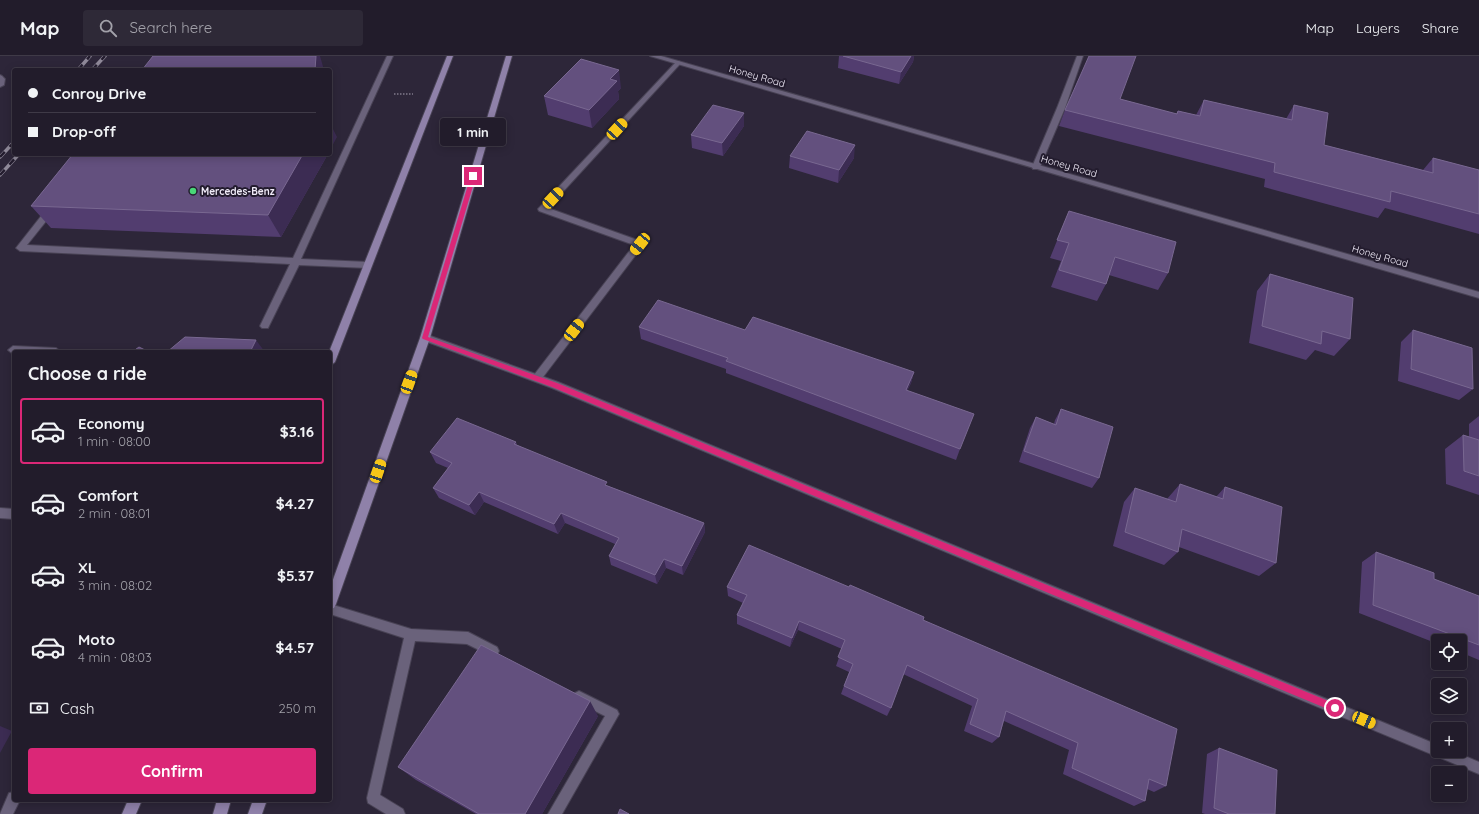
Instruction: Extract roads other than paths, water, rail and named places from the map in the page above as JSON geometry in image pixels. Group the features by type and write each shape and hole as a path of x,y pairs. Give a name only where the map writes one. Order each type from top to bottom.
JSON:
{"main road":[{"path":"332,357 450,56"},
{"path":"332,598 425,338 509,56"},
{"path":"129,814 135,802"},
{"path":"220,814 223,802"},
{"path":"255,814 259,802"}],"street":[{"path":"265,326 390,56"},
{"name":"Honey Road","path":"653,56 1479,295"},
{"path":"1036,167 1061,108 1080,56"},
{"path":"537,378 640,244 542,209 678,63"},
{"path":"0,77 0,85"},
{"path":"57,201 20,248 368,265"},
{"path":"425,338 537,378 1431,748"},
{"path":"0,513 12,514"},
{"path":"332,610 411,635 468,638 503,656"},
{"path":"398,814 373,798 411,635"},
{"path":"554,814 613,714 572,692"},
{"path":"1455,758 1479,768"},
{"path":"6,814 12,802"}],"railway":[{"path":"80,68 90,56"},
{"path":"94,68 105,56"},
{"path":"0,157 12,144"},
{"path":"0,175 17,156"}],"place":[{"name":"Mercedes-Benz","path":"193,191"}]}
